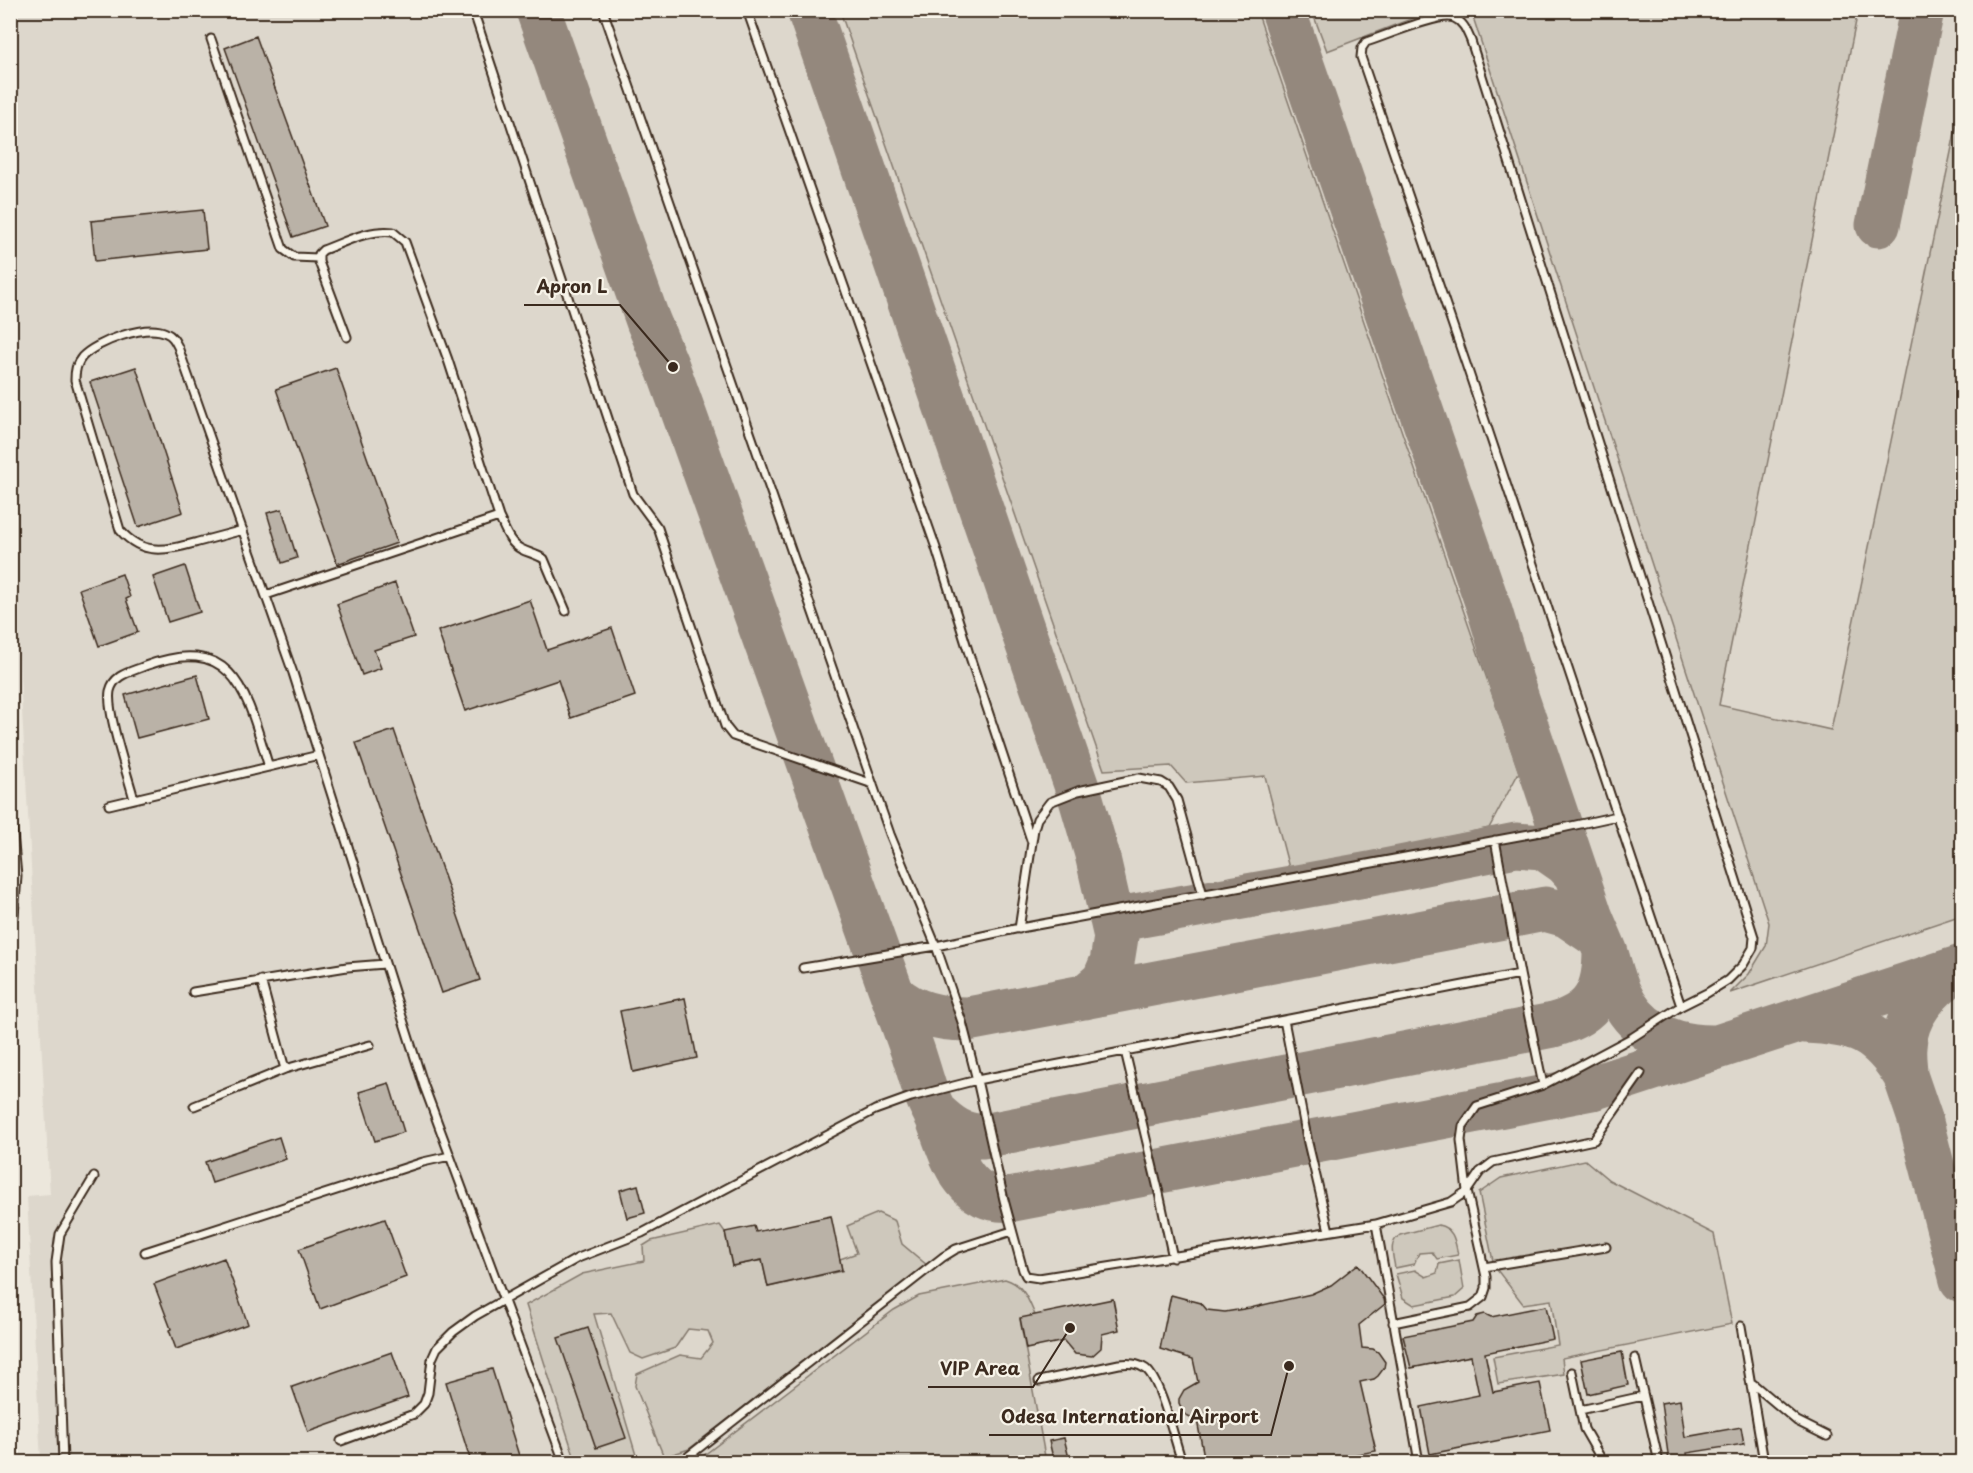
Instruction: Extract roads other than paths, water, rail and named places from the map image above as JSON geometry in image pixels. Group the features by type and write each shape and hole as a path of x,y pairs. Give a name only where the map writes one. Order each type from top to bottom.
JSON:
{"lane":[{"path":"473,10 633,495 657,528 725,726 733,736 873,784"},
{"path":"603,10 890,834 936,946 962,1022 1012,1231 1026,1276 1039,1278 1376,1224 1451,1202 1467,1191 1480,1173 1493,1162 1594,1140 1641,1073"},
{"path":"747,10 936,548 1031,840"},
{"path":"1393,1323 1470,1307 1483,1297 1486,1288 1484,1267 1467,1191 1461,1134 1472,1111 1484,1102 1542,1085 1633,1038 1681,1006 1728,980 1743,965 1753,948 1754,937 1471,41 1464,26 1454,18 1436,18 1366,42 1360,57 1681,1006"},
{"path":"211,39 283,249 294,257 318,258"},
{"path":"318,258 323,250 375,232 393,231 405,242 448,360 499,517 511,541 520,548 544,559 566,611"},
{"path":"318,258 347,337"},
{"path":"243,530 172,549 156,550 145,548 127,538 120,530 75,380 76,366 88,352 96,346 137,332 159,330 173,337 183,360 266,595 424,1086 564,1462"},
{"path":"266,595 499,517"},
{"path":"134,799 111,711 111,690 114,682 120,676 158,661 190,657 210,659 231,672 252,714 269,767"},
{"path":"109,805 319,755"},
{"path":"1019,929 1031,840 1037,819 1044,808 1056,799 1078,791 1139,778 1161,782 1169,787 1177,800 1203,896"},
{"path":"10,802 17,876 14,916 10,920"},
{"path":"804,968 936,946 1617,816"},
{"path":"1495,840 1542,1085"},
{"path":"193,992 347,967 386,964"},
{"path":"341,1441 414,1414 424,1404 428,1393 432,1359 437,1347 475,1316 578,1258 642,1233 874,1110 911,1097 977,1080 1520,974"},
{"path":"261,980 285,1069"},
{"path":"1284,1020 1329,1232"},
{"path":"194,1106 285,1069 370,1045"},
{"path":"1125,1051 1160,1193 1173,1258"},
{"path":"145,1251 423,1162 450,1156"},
{"path":"63,1462 56,1262 60,1234 94,1177"},
{"path":"1376,1224 1419,1462"},
{"path":"681,1462 943,1257 956,1249 1012,1231"},
{"path":"1484,1267 1606,1247"},
{"path":"1741,1326 1764,1462"},
{"path":"1635,1358 1658,1458"},
{"path":"1039,1381 1119,1364 1132,1363 1141,1366 1148,1370 1159,1390 1182,1462"},
{"path":"1572,1372 1584,1429 1603,1462"},
{"path":"1752,1384 1797,1421 1827,1437"},
{"path":"1580,1410 1643,1396"}],"place":[{"name":"Apron L","path":"673,367"},
{"name":"VIP Area","path":"1070,1328"},
{"name":"Odesa International Airport","path":"1289,1366"}]}
